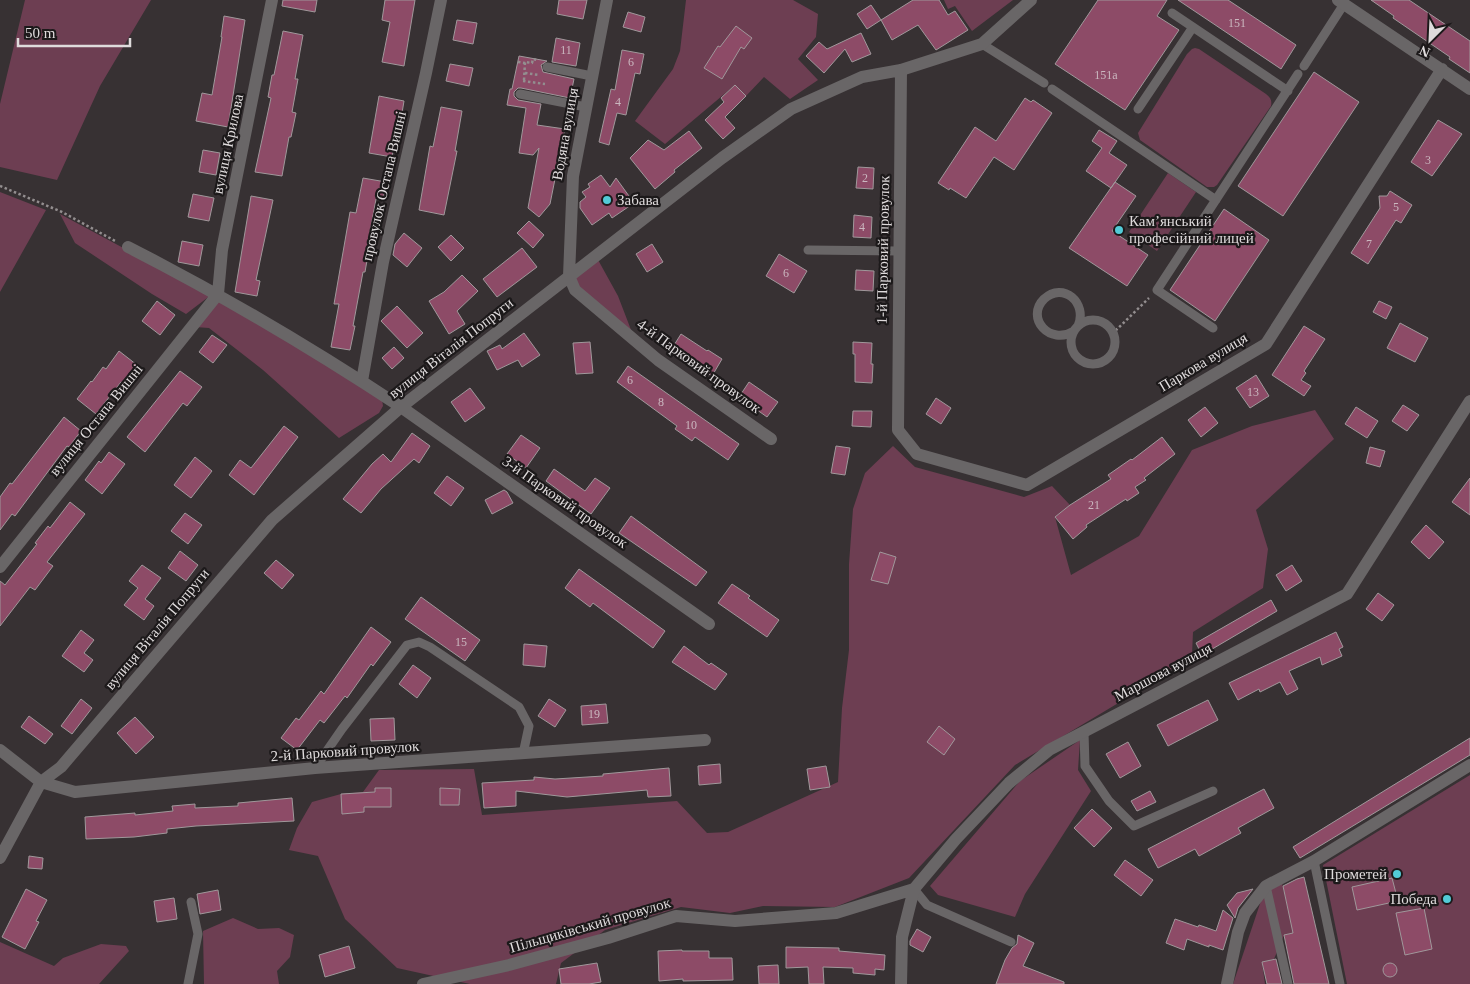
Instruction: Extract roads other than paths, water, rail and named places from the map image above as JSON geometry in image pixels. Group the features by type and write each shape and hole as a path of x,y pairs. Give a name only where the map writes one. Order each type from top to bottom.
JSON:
{"street":[{"name":"вулиця Крилова","path":"218,294 222,250 272,0"},
{"name":"провулок Остапа Вишні","path":"362,381 383,262 441,0"},
{"name":"Водяна вулиця","path":"569,276 572,176 607,0"},
{"name":"вулиця Віталія Попруги","path":"0,858 42,782 61,767 272,520 401,407 722,158 792,109 862,77 901,70 982,44 1032,0"},
{"path":"1341,2 1470,89"},
{"name":"Паркова вулиця","path":"898,430 917,454 1027,485 1266,344 1442,69"},
{"name":"1-й Парковий провулок","path":"898,430 901,70"},
{"name":"3-й Парковий провулок","path":"128,247 218,294 362,381 709,624"},
{"name":"4-й Парковий провулок","path":"569,276 575,290 658,360 771,438"},
{"name":"вулиця Остапа Вишні","path":"0,566 218,294"},
{"name":"Маршова вулиця","path":"901,984 902,937 914,889 956,838 1009,783 1049,750 1347,594 1470,401"},
{"name":"2-й Парковий провулок","path":"0,750 42,782 75,792 316,768 705,740"},
{"path":"1226,984 1238,932 1245,913 1266,886 1314,860 1470,765"},
{"name":"Пільщиківський провулок","path":"423,984 527,960 608,938 676,916 735,921 836,913 914,889"}],"lane":[{"path":"1304,66 1341,2"},
{"path":"1172,13 1288,91"},
{"path":"1138,109 1193,27"},
{"path":"982,44 1044,83"},
{"path":"543,64 592,76"},
{"path":"1213,328 1157,290 1298,74"},
{"path":"1052,89 1216,200"},
{"path":"520,94 586,107"},
{"path":"808,250 899,251"},
{"path":"1076,328 1071,337 1072,350 1082,360 1094,364 1107,358 1111,353 1114,340 1109,328 1098,321 1091,320 1076,328 1062,336 1048,333 1043,328 1038,316 1041,303 1051,294 1065,293 1071,296 1080,306 1081,313 1076,328"},
{"path":"316,768 342,729 407,645 419,642 430,647 519,707 529,726 524,754"},
{"path":"1084,732 1085,766 1109,801 1134,826 1213,791"},
{"path":"1314,860 1340,984"},
{"path":"1266,886 1288,984"},
{"path":"914,889 927,905 1012,942"},
{"path":"188,984 198,934 191,902"}],"place":[{"name":"Забава","path":"607,200"},
{"name":"Кам’янський професійний лицей","path":"1119,230"},
{"name":"Прометей","path":"1397,874"},
{"name":"Победа","path":"1447,899"}]}
